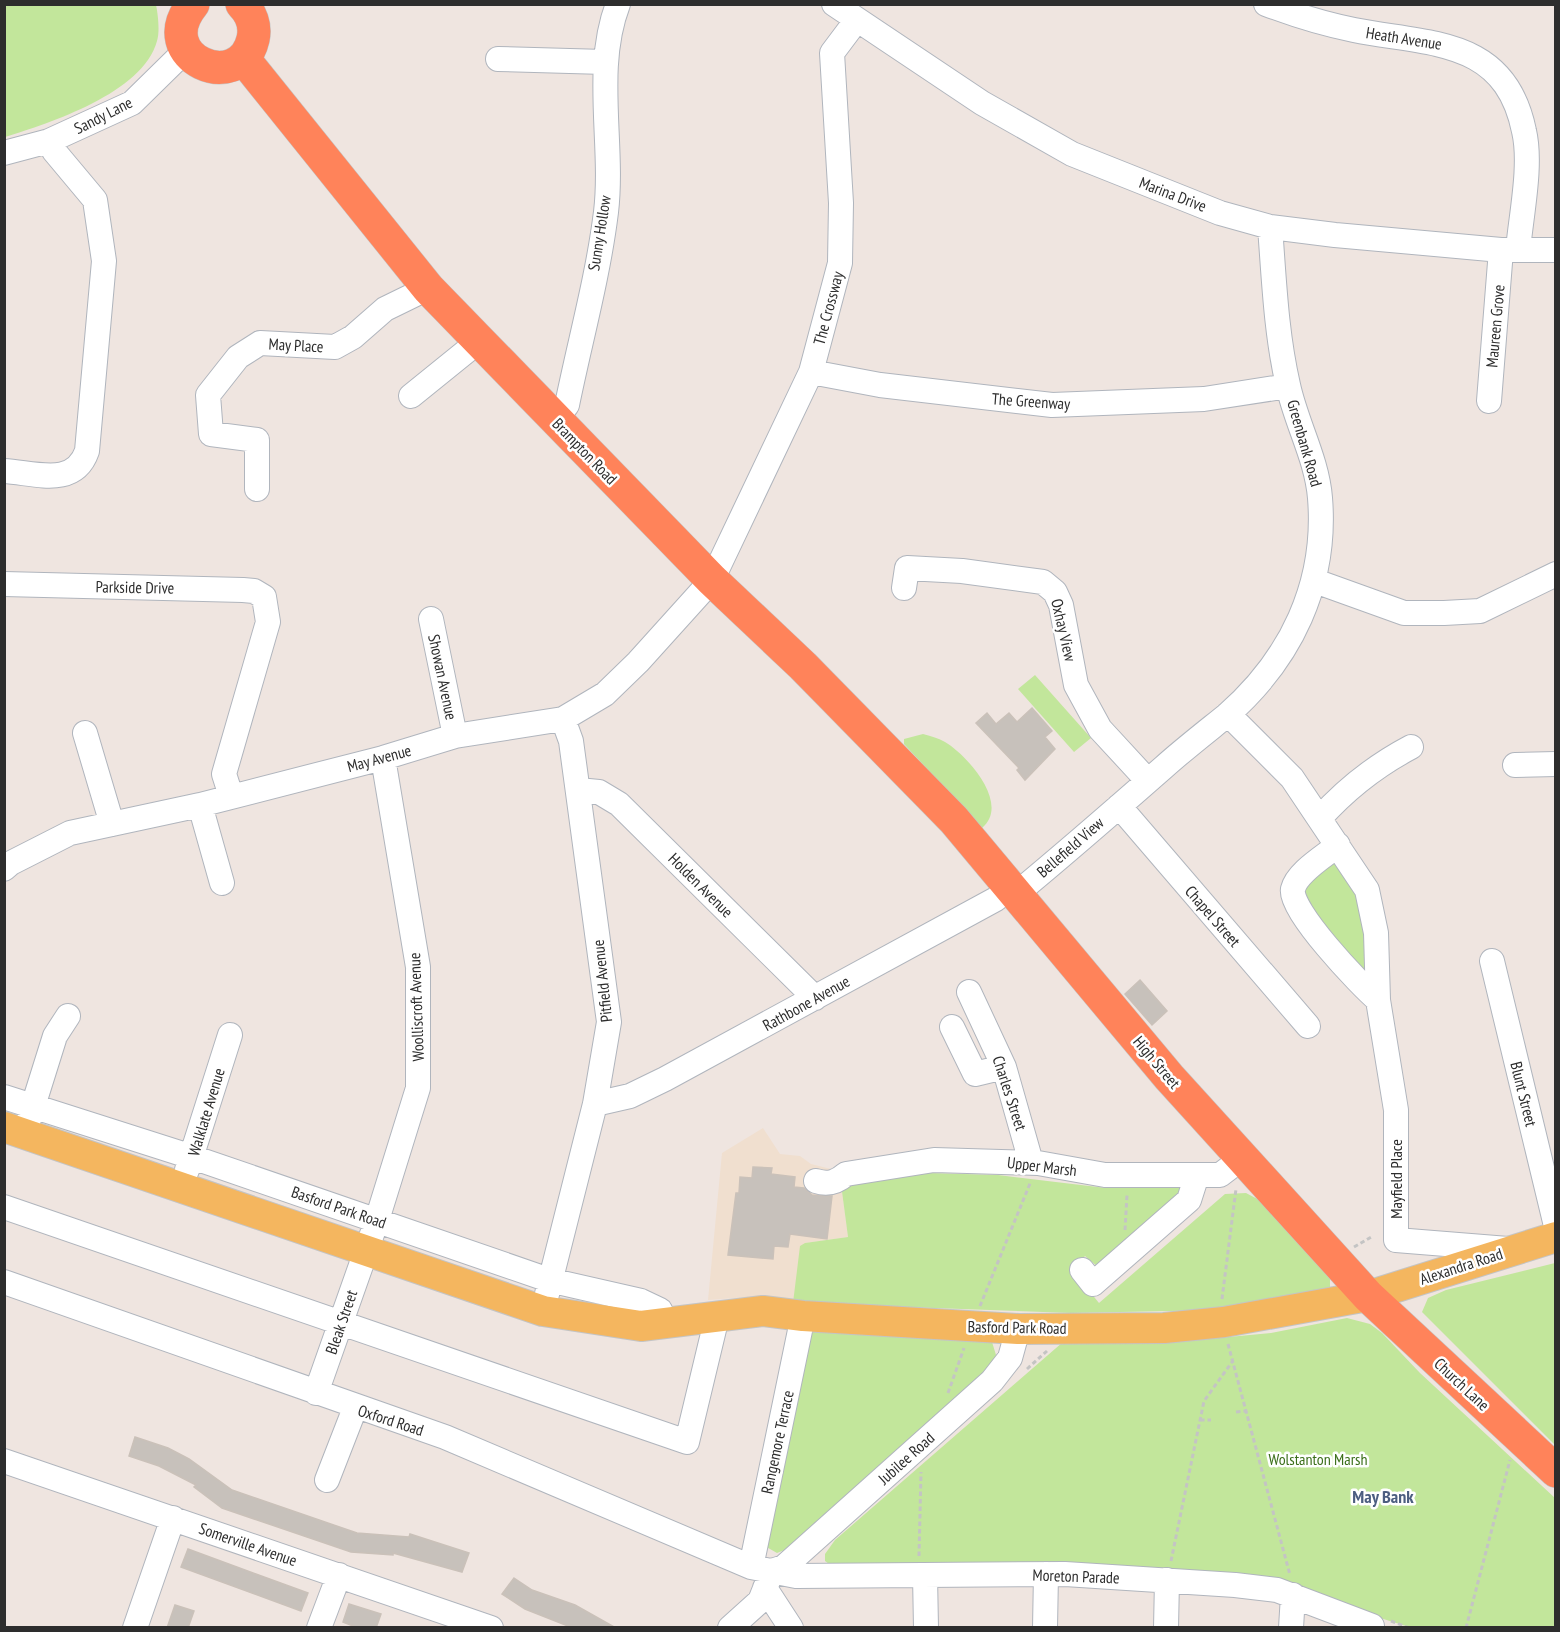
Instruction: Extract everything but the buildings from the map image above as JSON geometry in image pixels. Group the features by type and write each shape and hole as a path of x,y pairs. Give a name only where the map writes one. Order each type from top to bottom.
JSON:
{"highway":[{"path":"193,4 186,13 181,31 186,50 194,60 213,67 232,65 243,58 253,39 254,29 244,5"},
{"name":"Brampton Road","path":"243,58 428,288 554,421 712,580 803,666 954,820"},
{"name":"High Street","path":"954,820 1241,1159 1368,1296"},
{"name":"Church Lane","path":"1368,1296 1556,1472"}],"main road":[{"name":"Basford Park Road","path":"15,1130 543,1311 641,1326 763,1311 803,1317 1018,1329 1164,1328 1224,1322 1368,1296"},
{"name":"Alexandra Road","path":"1368,1296 1556,1237"}],"street":[{"name":"Sunny Hollow","path":"554,421 567,405 606,212 608,111 605,62 618,4"},
{"name":"Marina Drive","path":"834,4 856,21 982,103 1072,154 1167,194 1270,227 1510,250 1556,250"},
{"name":"Heath Avenue","path":"1266,4 1301,17 1353,30 1450,45 1472,55 1491,69 1513,98 1525,132 1526,164 1510,250"},
{"name":"The Crossway","path":"712,580 811,372 840,263 841,203 832,53 856,21"},
{"name":"Sandy Lane","path":"4,153 49,141 132,103 186,50"},
{"path":"498,59 605,62"},
{"path":"4,471 65,476 83,462 87,451 104,261 95,200 54,151 49,141"},
{"name":"Greenbank Road","path":"1122,803 1228,714 1276,663 1296,630 1315,580 1321,524 1320,496 1309,450 1288,386 1275,298 1270,227"},
{"name":"Maureen Grove","path":"1489,401 1510,250"},
{"name":"May Place","path":"256,489 257,440 211,434 208,395 238,357 260,343 336,347 353,337 385,309 428,288"},
{"path":"411,396 479,340"},
{"name":"The Greenway","path":"811,372 880,385 1053,405 1204,399 1288,386"},
{"name":"Oxhay View","path":"904,588 907,568 962,571 1043,582 1049,586 1055,592 1061,605 1076,685 1100,729 1148,781"},
{"path":"1315,580 1404,613 1434,613 1480,611 1556,574"},
{"name":"May Avenue","path":"7,862 70,833 200,806 231,796 383,758 455,736 563,719 605,694 638,662 712,580"},
{"name":"Parkside Drive","path":"4,584 243,590 272,593 268,622 224,774 231,796"},
{"name":"Showan Avenue","path":"431,619 455,736"},
{"name":"Mayfield Place","path":"1228,714 1292,778 1367,890 1376,933 1378,1000 1396,1110 1385,1238 1515,1249"},
{"name":"Pitfield Avenue","path":"543,1311 549,1280 596,1104 609,1022 571,741 563,719"},
{"path":"85,733 112,824"},
{"path":"1320,818 1347,788 1381,763 1411,747"},
{"name":"Woolliscroft Avenue","path":"366,1250 418,1088 418,967 383,758"},
{"path":"1515,765 1556,764"},
{"name":"Holden Avenue","path":"578,790 599,792 619,804 815,998"},
{"name":"Bellefield View","path":"1013,891 1122,803"},
{"name":"Chapel Street","path":"1122,803 1308,1026"},
{"path":"200,806 222,883"},
{"path":"1338,845 1296,880 1292,892 1297,908 1359,985 1378,1000"},
{"name":"Rathbone Avenue","path":"596,1104 630,1096 1013,891"},
{"name":"Blunt Street","path":"1492,961 1556,1226"},
{"name":"Charles Street","path":"969,992 1004,1067 1035,1162"},
{"path":"15,1130 33,1105 55,1036 68,1016"},
{"path":"952,1027 975,1074 1004,1067"},
{"name":"Walklate Avenue","path":"181,1188 230,1035"},
{"name":"Basford Park Road","path":"4,1097 192,1157 549,1280 640,1301 660,1310 666,1323"},
{"name":"Upper Marsh","path":"816,1181 823,1183 841,1178 846,1174 934,1160 1035,1162 1105,1175 1220,1175 1241,1159"},
{"path":"1082,1270 1093,1284 1189,1200 1197,1175"},
{"path":"4,1207 687,1442 717,1317"},
{"name":"Bleak Street","path":"316,1394 366,1250"},
{"name":"Oxford Road","path":"4,1282 355,1408 444,1437 763,1575"},
{"name":"Rangemore Terrace","path":"763,1575 803,1317"},
{"name":"Jubilee Road","path":"763,1575 784,1567 1003,1371 1010,1358 1018,1329"},
{"path":"327,1480 355,1408"},
{"name":"Somerville Avenue","path":"4,1461 491,1628"},
{"path":"135,1628 173,1518"},
{"path":"922,1568 926,1628"},
{"name":"Moreton Parade","path":"763,1575 804,1576 922,1568 1167,1580 1277,1590 1372,1626"},
{"path":"1045,1628 1056,1574"},
{"path":"319,1628 339,1575"},
{"path":"730,1628 760,1600 763,1575"},
{"path":"763,1575 791,1628"},
{"path":"1166,1628 1167,1580"},
{"path":"1291,1628 1293,1595"}],"path":[{"path":"1241,1159 1221,1305 1232,1362 1293,1595"},
{"path":"945,1400 1035,1162"},
{"path":"1124,1256 1127,1175"},
{"path":"1026,1370 1052,1347"},
{"path":"1167,1580 1204,1401 1232,1362"},
{"path":"1236,1412 1245,1411"},
{"path":"1200,1420 1211,1420"},
{"path":"922,1568 918,1522 921,1462 932,1434"},
{"path":"1466,1628 1511,1455"}],"shaded area":[{"path":"763,1128 780,1154 800,1156 811,1164 831,1169 841,1184 848,1237 805,1243 793,1303 748,1297 708,1300 722,1153"}],"green space":[{"path":"5,4 156,5 158,37 148,59 134,76 115,91 69,114 5,137"},
{"path":"1035,675 1091,738 1074,752 1018,689"},
{"path":"923,734 954,748 983,781 992,806 990,818 982,828 904,744 904,739"},
{"path":"1338,845 1367,890 1378,1000 1359,985 1296,880"},
{"path":"929,1173 998,1175 1106,1188 1180,1187 1181,1193 1098,1267 1085,1256 1073,1271 1099,1303 1225,1194 1246,1193 1263,1202 1330,1276 1330,1288 1323,1293 1219,1310 1071,1313 793,1303 800,1246 805,1243 848,1237 841,1184"},
{"path":"1556,1263 1555,1445 1422,1312 1428,1298 1446,1290"},
{"name":"Wolstanton Marsh","path":"1347,1318 1370,1324 1382,1333 1420,1373 1555,1498 1555,1627 1409,1627 1278,1586 832,1566 825,1561 825,1554 835,1540 1063,1342 1176,1342 1271,1333"},
{"path":"814,1328 992,1342 996,1355 988,1373 792,1547 777,1553 763,1545 804,1346"}],"district":[{"name":"May Bank","path":"1383,1496"}]}
